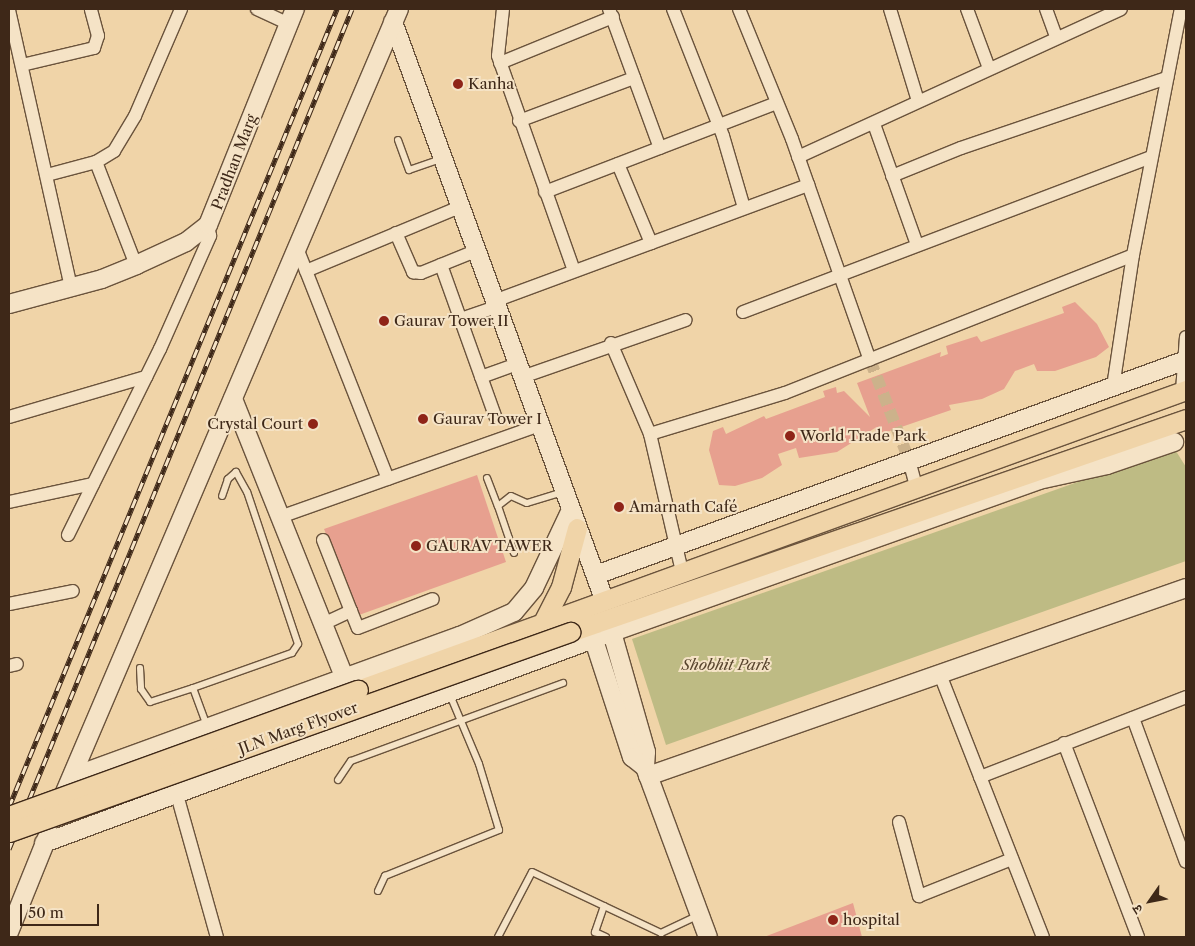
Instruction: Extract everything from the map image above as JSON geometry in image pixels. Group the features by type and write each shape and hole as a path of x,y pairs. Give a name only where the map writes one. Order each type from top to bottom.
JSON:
{"main road":[{"name":"JLN Marg Flyover","path":"9,816 534,627 604,599 917,489 1184,390"},
{"name":"JLN Marg Flyover","path":"9,832 570,632 591,633 766,567 1080,462 1176,437 1186,419"},
{"path":"534,627 561,588 574,520"}],"street":[{"path":"22,65 94,48 98,36 91,9"},
{"path":"47,175 96,162 114,151 122,140 181,9"},
{"path":"256,9 292,16"},
{"path":"503,9 498,40 500,63 519,121 574,271"},
{"path":"672,9 719,126 744,208"},
{"path":"890,9 918,101"},
{"path":"967,9 988,68"},
{"path":"1046,9 1056,37"},
{"path":"798,157 874,124 988,68 1121,9"},
{"path":"1120,385 1133,256 1181,9"},
{"path":"9,10 71,287"},
{"path":"744,10 870,360"},
{"path":"500,63 611,13 660,148"},
{"path":"396,15 444,157 543,424 564,492 604,599"},
{"path":"9,932 44,843 396,15"},
{"name":"Pradhan Marg","path":"9,304 136,266 186,242 208,225 292,16"},
{"path":"519,121 634,78"},
{"path":"892,176 961,148 1167,78"},
{"path":"545,192 777,103"},
{"path":"874,124 917,245"},
{"path":"743,312 839,273 1152,157"},
{"path":"96,162 136,266"},
{"path":"618,164 651,242"},
{"path":"461,320 574,271 808,185"},
{"path":"306,271 462,206"},
{"path":"68,535 146,377 210,236 208,225"},
{"path":"396,233 413,272 440,265 478,250"},
{"path":"297,248 388,479"},
{"path":"650,434 785,393 1133,256"},
{"path":"440,265 495,416"},
{"path":"481,377 522,370 686,320"},
{"path":"1184,390 1186,337"},
{"path":"611,343 650,434 673,544 682,571"},
{"path":"596,575 673,544 1184,361"},
{"path":"9,417 146,377"},
{"path":"232,399 364,725"},
{"path":"280,517 543,424"},
{"path":"1080,462 1107,465 1176,437"},
{"path":"909,460 917,489"},
{"path":"9,502 93,484"},
{"path":"72,777 344,675 460,636 514,612 534,588 574,520"},
{"path":"323,540 358,628 433,599"},
{"path":"647,772 940,677 1186,588"},
{"path":"9,604 72,591"},
{"path":"323,624 351,611"},
{"path":"610,626 646,752 647,772 708,937"},
{"path":"44,843 450,695 591,633 632,757 647,772"},
{"path":"940,677 1043,937"},
{"path":"980,777 1186,696"},
{"path":"1133,718 1186,862"},
{"path":"1064,744 1138,937"},
{"path":"178,795 217,937"},
{"path":"899,822 919,896 1012,859"}],"lane":[{"path":"398,140 410,170 444,157"},
{"path":"140,668 141,689 150,702 286,655 298,644 247,492 236,472 228,479 222,496"},
{"path":"487,478 514,553"},
{"path":"498,506 511,496 527,503 564,492"},
{"path":"338,780 351,761 563,683"},
{"path":"193,688 207,726"},
{"path":"378,891 385,876 500,830 462,720 450,695"},
{"path":"498,937 532,872 661,933 700,915"},
{"path":"604,906 595,932 606,937"}],"green space":[{"name":"Shobhit Park","path":"1174,448 1186,467 1186,561 666,745 632,639"}],"building":[{"path":"1075,302 1097,324 1109,347 1096,357 1055,371 1037,371 1034,364 1015,371 1004,389 982,399 949,405 951,410 875,436 875,428 837,452 799,458 796,448 778,454 782,465 762,478 735,486 719,485 709,450 713,431 723,427 726,434 764,416 766,419 825,397 823,391 836,387 837,393 844,391 870,417 857,383 941,352 940,357 948,354 946,346 977,336 981,342 1064,313 1062,307"},
{"name":"GAURAV TAWER","path":"477,475 506,562 359,615 324,529"},
{"name":"hospital","path":"853,903 862,937 764,937"}],"tunnel":[{"path":"870,360 909,460"}],"railway":[{"path":"9,807 337,9"},
{"path":"9,849 352,9"}],"place":[{"name":"Kanha","path":"458,84"},
{"name":"Gaurav Tower II","path":"384,321"},
{"name":"Gaurav Tower I","path":"423,419"},
{"name":"Crystal Court","path":"313,424"},
{"name":"World Trade Park","path":"790,436"},
{"name":"Amarnath Café","path":"619,507"},
{"name":"GAURAV TAWER","path":"416,546"},
{"name":"hospital","path":"833,920"}]}
